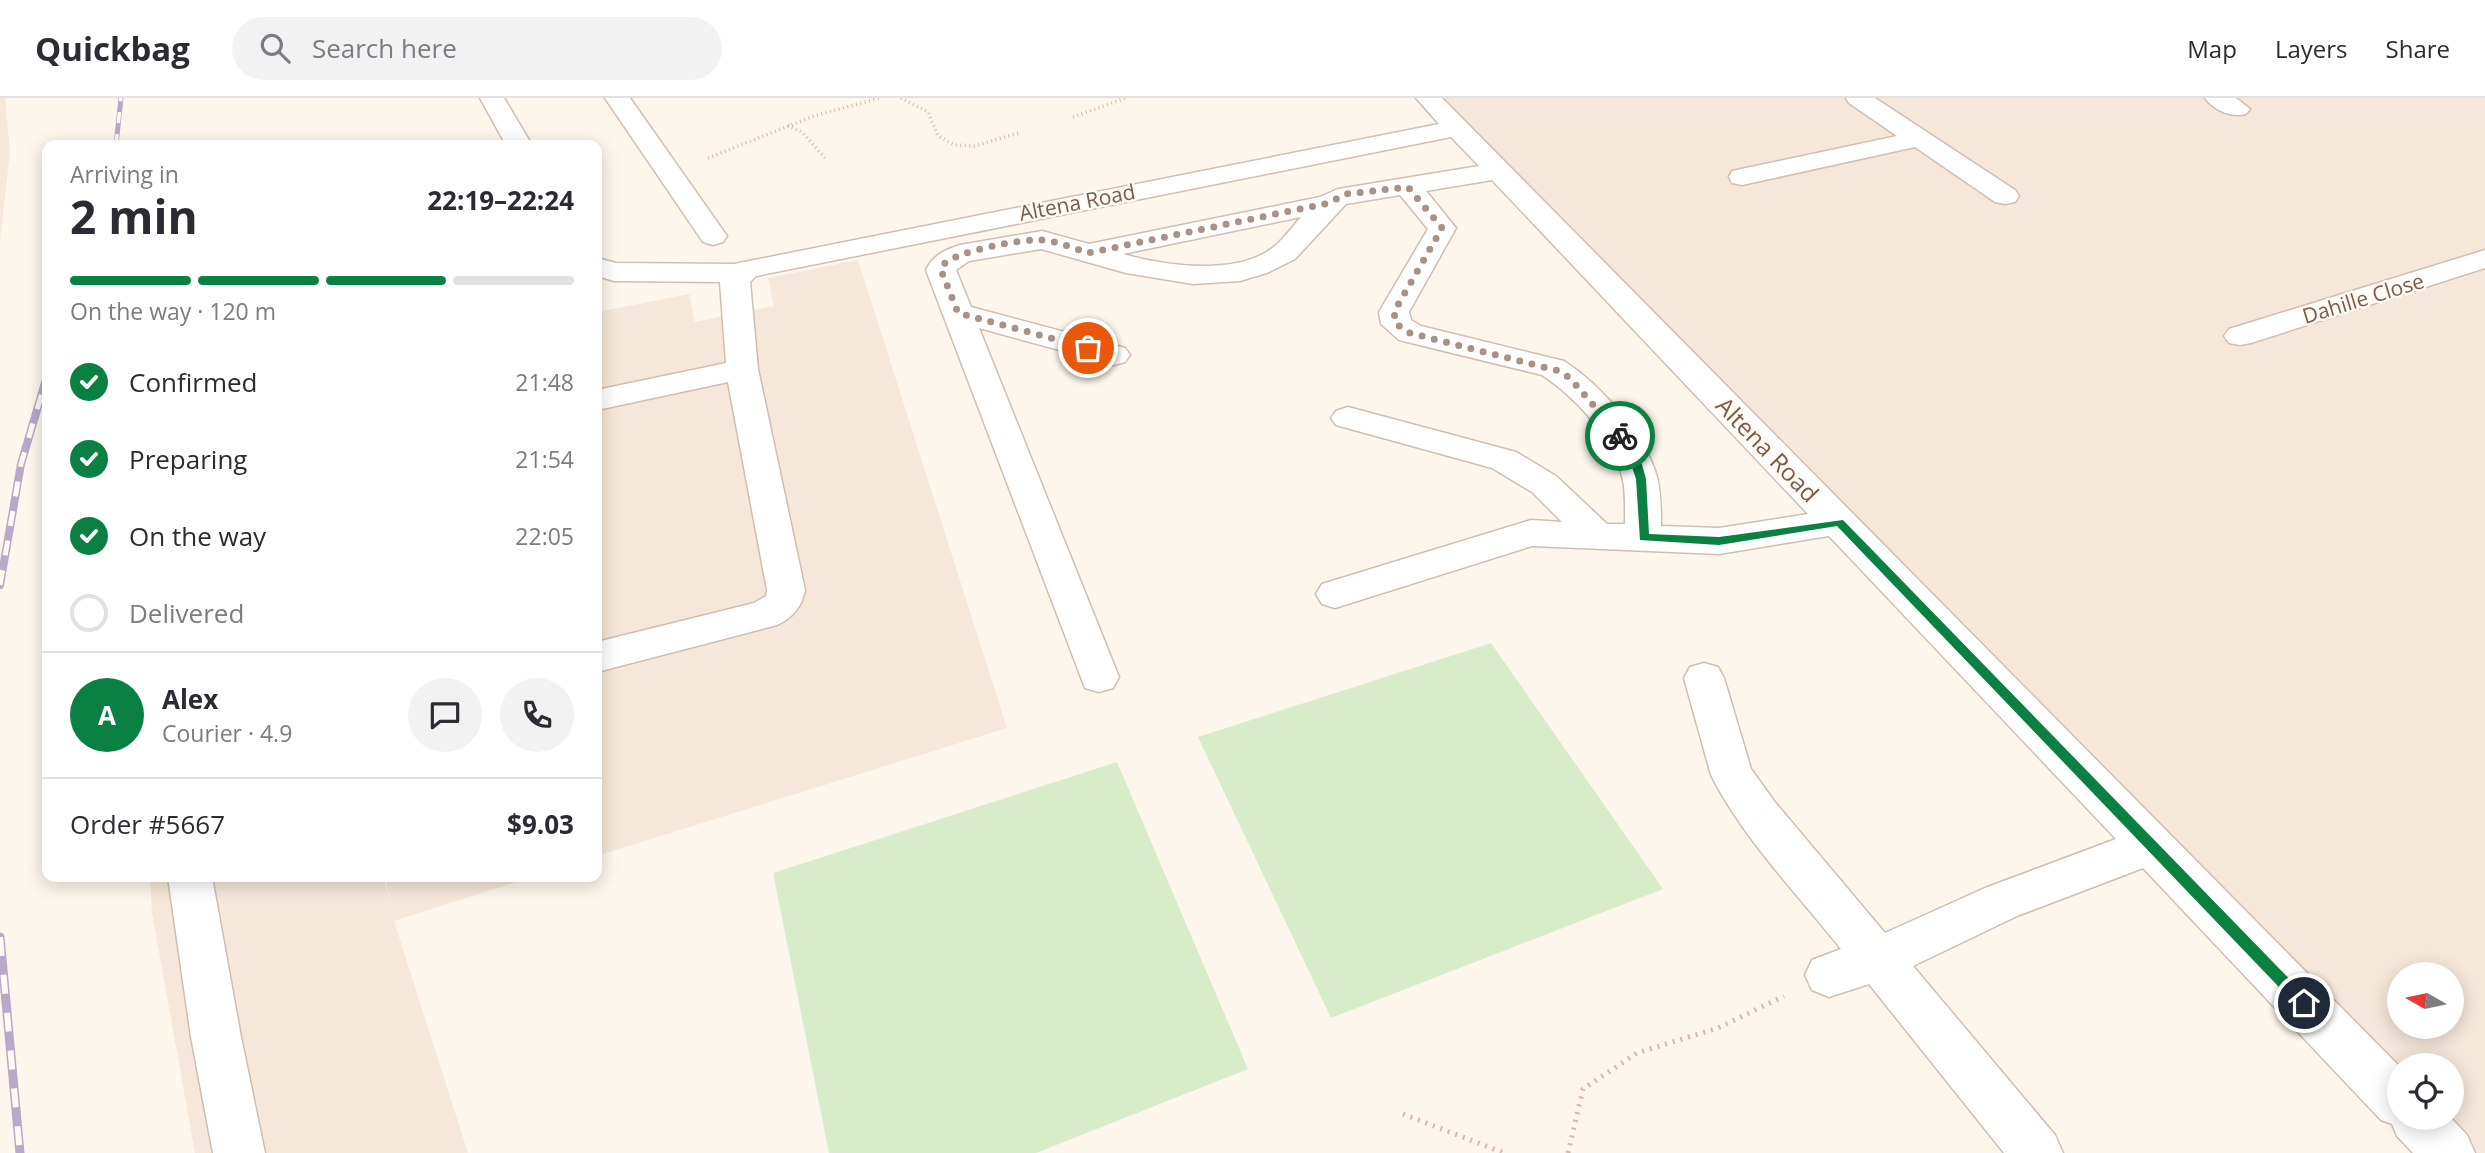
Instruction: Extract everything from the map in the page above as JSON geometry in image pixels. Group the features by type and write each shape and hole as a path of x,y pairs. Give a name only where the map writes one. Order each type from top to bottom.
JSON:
{"street":[{"path":"492,98 516,140"},
{"path":"617,98 713,236"},
{"name":"Altena Road","path":"1428,98 2387,1090"},
{"path":"1858,98 2005,196"},
{"name":"Altena Road","path":"602,268 614,272 739,273 755,265 1457,128"},
{"path":"1742,177 1917,139"},
{"path":"1088,253 1329,203 1346,194 1408,187 1499,171"},
{"path":"1408,187 1442,228 1394,312 1396,324 1410,333 1553,368 1570,378 1624,441 1636,461 1641,479 1643,537"},
{"path":"1099,677 941,270 946,261 953,257 1035,240 1055,243 1126,264 1193,275 1240,272 1257,267 1284,253 1329,203"},
{"name":"Dahille Close","path":"2240,337 2485,259"},
{"path":"602,656 763,615 779,607 786,598 743,369 735,279 739,273"},
{"path":"958,313 1114,355"},
{"path":"602,399 743,369"},
{"path":"1348,418 1504,460 1544,484 1597,535"},
{"path":"1335,594 1531,533 1719,541 1839,522"},
{"path":"1704,678 1732,775 1759,814 2037,1153"},
{"path":"1829,975 1878,959 2001,902 2151,845"},
{"path":"191,882 216,1037 239,1153"},
{"path":"2427,1130 2449,1153"}],"path":[{"path":"666,168 721,153 788,124 854,102 880,98"},
{"path":"901,98 928,112 938,136 955,145 974,146 1019,133"},
{"path":"1073,117 1126,98"},
{"path":"788,124 803,133 825,158"},
{"path":"1568,1153 1583,1089 1610,1069 1637,1053 1718,1028 1829,975"},
{"path":"1403,1114 1504,1153"}],"shaded area":[{"path":"0,98 5,98 10,152 0,241"},
{"path":"1431,98 2485,98 2485,1153 2453,1153 2431,1130 2464,1130 2464,1053 2387,1053 2387,1086"},
{"path":"858,260 1007,728 602,854 602,311 689,294 695,322 774,306 768,278"},
{"path":"150,882 384,882 390,902 386,882 516,882 394,921 468,1153 195,1153 152,913"}],"green space":[{"path":"1491,643 1663,889 1331,1018 1198,737"},
{"path":"1117,762 1248,1069 1036,1153 829,1153 773,873"}],"railway":[{"path":"117,140 121,98"},
{"path":"0,585 21,464 42,393"},
{"path":"0,937 20,1153"}],"way so far":[{"path":"1088,348 958,313 941,270 942,266 960,254 1035,240 1088,253 1329,203 1346,194 1408,187 1440,222 1442,228 1394,312 1396,324 1410,333 1553,368 1570,378 1620,436"}],"route":[{"path":"1620,436 1636,461 1641,479 1643,537 1719,541 1839,522 2304,1003"}]}
